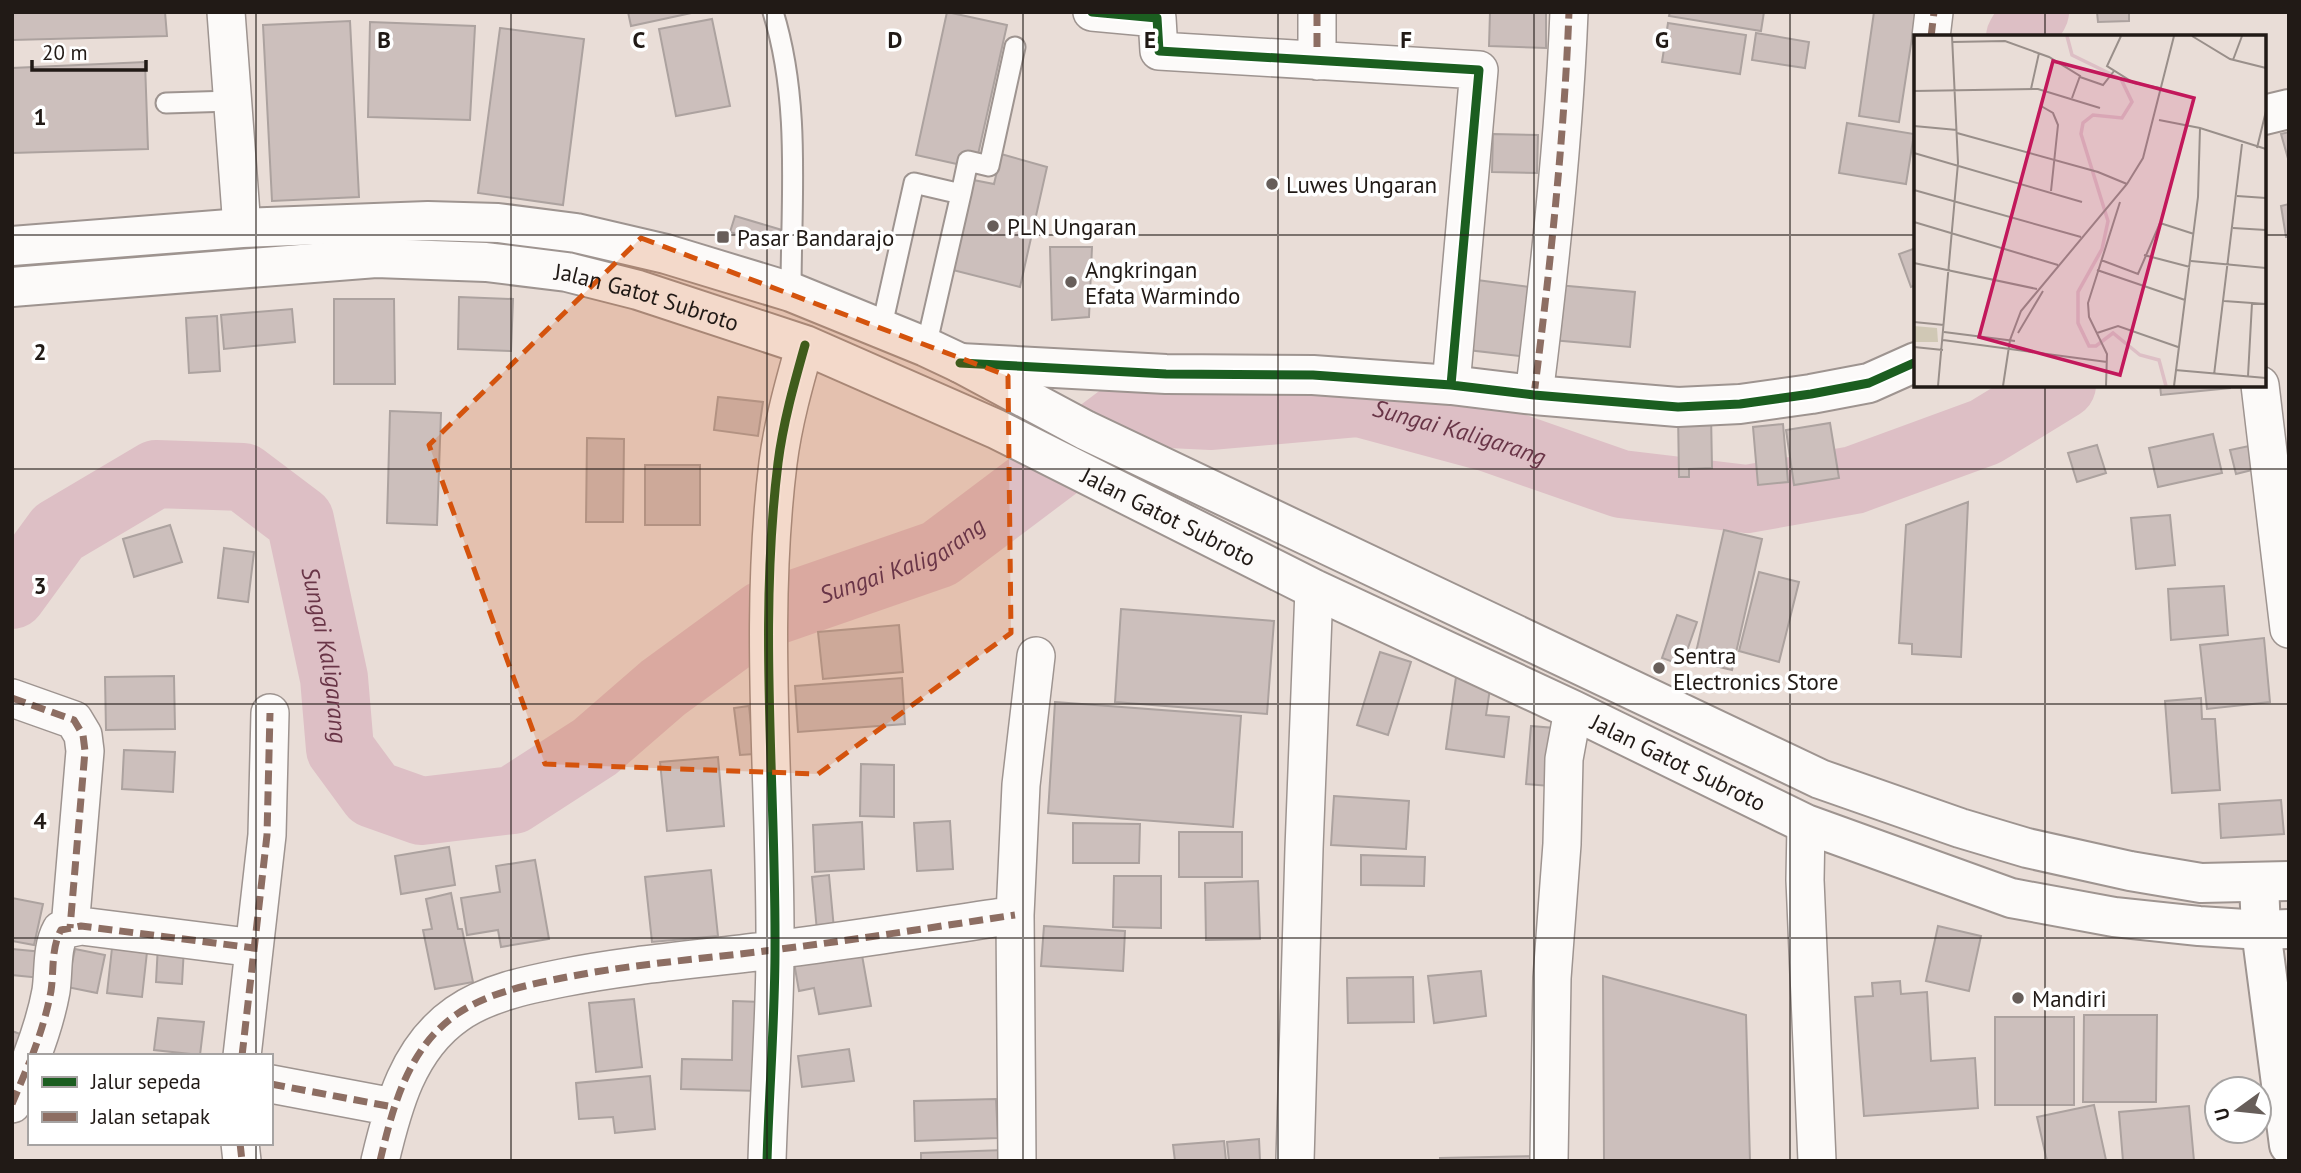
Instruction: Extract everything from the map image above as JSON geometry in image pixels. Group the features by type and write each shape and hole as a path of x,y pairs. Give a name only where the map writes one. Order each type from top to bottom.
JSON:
{"main road":[{"path":"2266,115 2289,109"},
{"name":"Jalan Gatot Subroto","path":"12,246 242,228 428,221 498,223 576,233 666,254 791,292 926,347 1188,480 1819,779 1960,828 2027,848 2130,871 2201,883 2274,882"},
{"name":"Jalan Gatot Subroto","path":"12,287 376,258 486,262 567,272 638,290 806,345 996,429 1314,589 1573,710 1806,824 2011,898 2114,917 2199,926 2275,929"},
{"path":"960,363 1166,374 1313,375 1451,384 1534,395 1678,407 1740,404 1811,394 1869,383 1914,363"},
{"path":"2274,882 2289,1145"}],"street":[{"path":"226,12 242,228"},
{"path":"1092,12 1157,18 1158,51 1479,70 1451,384"},
{"path":"1317,12 1317,61"},
{"path":"1534,395 1547,292 1566,88 1569,12"},
{"path":"1931,35 1934,12"},
{"path":"767,1161 775,950 768,674 769,596 778,461 787,409 806,345"},
{"path":"2260,387 2289,629"},
{"path":"1296,1161 1303,863 1314,589"},
{"path":"1017,1161 1015,915 1021,786 1036,656"},
{"path":"12,698 74,720 83,735 85,751 70,928"},
{"path":"1549,1161 1552,978 1563,844 1564,759 1573,710"},
{"path":"242,1054 267,835 271,713"},
{"path":"1806,824 1805,880 1817,1161"},
{"path":"380,1161 393,1107 410,1068 432,1037 457,1014 487,999 533,984 617,967 775,950 1015,915"},
{"path":"33,1054 51,990 56,939 61,930 81,926 254,948"},
{"path":"12,1104 28,1066"},
{"path":"273,1084 393,1107"}],"lane":[{"path":"773,12 792,113 791,292"},
{"path":"926,347 968,161 989,166 1015,47"},
{"path":"166,103 232,101"},
{"path":"881,330 914,183 961,194"}],"highlighted area":[{"path":"641,238 1008,376 1011,633 818,774 545,764 429,445"}],"building":[{"path":"12,12 165,12 167,36 12,40"},
{"path":"628,12 696,12 631,26"},
{"path":"947,12 1007,25 975,168 916,155"},
{"path":"1490,12 1546,12 1546,48 1489,46"},
{"path":"1670,12 1764,12 1761,31 1669,16"},
{"path":"1874,12 1916,12 1899,122 1859,116"},
{"path":"2097,12 2129,12 2129,21 2098,22"},
{"path":"712,19 730,106 676,116 659,29"},
{"path":"350,21 359,197 272,201 263,25"},
{"path":"370,22 475,26 470,120 368,117"},
{"path":"1668,23 1746,35 1740,74 1662,62"},
{"path":"500,28 584,39 563,205 478,193"},
{"path":"1756,33 1809,42 1805,68 1752,60"},
{"path":"145,62 148,149 12,153 12,68"},
{"path":"1847,123 1914,134 1906,184 1839,173"},
{"path":"2289,132 2289,162 2281,134"},
{"path":"1493,134 1538,135 1537,173 1492,172"},
{"name":"PLN Ungaran","path":"1001,154 1047,167 1020,287 941,267 963,178 994,184"},
{"path":"2289,204 2289,237 2286,237 2281,206"},
{"path":"735,216 782,230 777,247 730,232"},
{"name":"Angkringan Efata Warmindo","path":"1050,247 1092,247 1089,317 1052,320"},
{"path":"1914,249 1914,286 1911,287 1899,254"},
{"path":"1477,280 1537,288 1528,357 1468,350"},
{"path":"1557,285 1635,292 1630,347 1552,340"},
{"path":"459,297 513,299 511,351 458,349"},
{"path":"334,299 394,299 395,384 334,384"},
{"path":"292,309 295,342 224,349 221,315"},
{"path":"217,316 220,371 189,373 186,318"},
{"path":"2160,387 2230,387 2230,388 2161,395"},
{"path":"718,397 763,402 758,436 714,430"},
{"path":"390,411 441,413 437,525 387,523"},
{"path":"1711,413 1712,468 1689,469 1689,477 1679,477 1678,414"},
{"path":"1830,423 1839,478 1794,485 1786,430"},
{"path":"1783,424 1788,482 1758,485 1753,427"},
{"path":"2213,434 2222,473 2158,487 2149,448"},
{"path":"587,438 624,439 623,522 586,522"},
{"path":"2259,444 2264,467 2236,474 2230,450"},
{"path":"2097,445 2106,473 2077,482 2068,453"},
{"path":"645,465 700,465 700,525 645,525"},
{"path":"1968,502 1961,657 1912,654 1912,644 1899,643 1906,525"},
{"path":"2170,515 2175,565 2136,569 2131,518"},
{"path":"170,525 182,562 134,577 123,539"},
{"path":"1724,530 1762,539 1732,670 1694,661"},
{"path":"224,548 254,552 248,602 218,598"},
{"path":"1759,572 1799,582 1779,662 1739,651"},
{"path":"2224,586 2228,635 2171,640 2168,589"},
{"path":"1121,609 1274,621 1267,714 1115,702"},
{"path":"1677,615 1697,622 1682,665 1662,658"},
{"path":"899,625 903,672 823,679 818,632"},
{"path":"2264,638 2270,702 2207,709 2200,645"},
{"path":"1380,652 1411,662 1388,735 1357,725"},
{"path":"174,676 175,729 106,730 105,677"},
{"path":"1456,677 1491,682 1486,715 1509,717 1504,757 1446,749"},
{"path":"902,678 905,724 798,732 795,686"},
{"path":"2201,698 2202,719 2215,719 2220,790 2172,793 2165,701"},
{"path":"1055,702 1241,716 1233,827 1048,813"},
{"path":"749,706 754,754 740,755 734,708"},
{"path":"1531,726 1555,728 1550,786 1526,784"},
{"path":"124,750 175,752 173,792 122,789"},
{"path":"718,757 724,826 667,831 660,762"},
{"path":"861,764 894,765 894,817 860,816"},
{"path":"1334,796 1409,801 1406,849 1331,845"},
{"path":"2281,800 2284,834 2221,838 2219,804"},
{"path":"950,821 953,869 917,871 914,823"},
{"path":"862,822 864,869 815,872 813,825"},
{"path":"1073,823 1140,824 1139,863 1073,863"},
{"path":"1179,832 1242,832 1242,877 1179,877"},
{"path":"449,847 455,885 401,894 395,856"},
{"path":"1361,855 1425,857 1424,886 1361,885"},
{"path":"535,860 549,939 501,947 498,930 467,935 461,898 500,892 496,866"},
{"path":"711,870 718,936 652,942 645,877"},
{"path":"829,875 834,929 817,931 812,877"},
{"path":"1114,876 1161,876 1161,928 1113,927"},
{"path":"1258,881 1260,939 1206,940 1205,883"},
{"path":"451,893 473,982 435,989 423,930 432,929 426,899"},
{"path":"12,898 43,904 34,945 12,941"},
{"path":"1044,926 1125,931 1123,971 1041,966"},
{"path":"1938,926 1981,936 1969,991 1926,981"},
{"path":"113,939 148,943 142,997 107,993"},
{"path":"860,944 871,1006 819,1014 814,988 799,991 793,957"},
{"path":"158,945 184,947 182,984 156,982"},
{"path":"12,949 43,952 41,978 12,975"},
{"path":"75,949 105,955 97,993 67,987"},
{"path":"1481,971 1486,1016 1434,1023 1428,976"},
{"path":"1603,976 1746,1015 1750,1161 1604,1161"},
{"path":"1413,977 1414,1022 1348,1023 1347,978"},
{"path":"1900,981 1901,994 1927,992 1931,1061 1975,1058 1978,1108 1864,1116 1855,997 1873,996 1872,983"},
{"path":"634,999 642,1067 596,1072 589,1003"},
{"path":"733,1001 762,1002 760,1091 681,1089 682,1059 732,1060"},
{"path":"2084,1015 2157,1015 2156,1102 2083,1102"},
{"path":"1995,1017 2074,1017 2074,1105 1995,1105"},
{"path":"158,1018 204,1022 200,1054 154,1050"},
{"path":"12,1031 31,1038 12,1058"},
{"path":"849,1049 854,1081 802,1087 798,1056"},
{"path":"650,1076 655,1129 615,1133 613,1117 579,1119 576,1083"},
{"path":"996,1099 998,1138 915,1141 914,1101"},
{"path":"2094,1105 2106,1160 2047,1161 2037,1117"},
{"path":"2189,1106 2194,1161 2123,1161 2119,1112"},
{"path":"1259,1139 1260,1161 1229,1161 1227,1142"},
{"path":"1224,1141 1226,1161 1175,1161 1173,1145"},
{"path":"1004,1150 1005,1161 921,1161 921,1153"},
{"path":"1538,1156 1538,1161 1440,1161 1440,1158"}],"waterway":[{"name":"Sungai Kaligarang","path":"2021,35 2035,12"},
{"name":"Sungai Kaligarang","path":"12,595 58,532 156,474 243,477 300,520 334,678 340,749 373,794 421,811 513,800 595,747 663,688 763,615 939,554 1128,412 1212,416 1359,403 1489,438 1621,484 1747,499 1854,480 1985,432 2059,387"}],"marked path":[{"path":"1317,12 1317,61"},
{"path":"1534,395 1556,204 1569,12"},
{"path":"1931,35 1934,12"},
{"path":"12,698 74,720 83,735 85,751 70,928"},
{"path":"242,1054 267,835 270,713"},
{"path":"380,1161 397,1099 426,1044 457,1014 494,995 588,973 803,946 1015,915"},
{"path":"33,1054 51,991 54,952 61,930 81,926 254,948"},
{"path":"12,1104 28,1066"},
{"path":"273,1084 393,1107"},
{"path":"240,1145 242,1161"}],"cycle path":[{"path":"1092,12 1157,18 1159,51 1479,70 1451,385"},
{"path":"767,1161 775,949 769,584 780,448 805,345"},
{"path":"960,363 1166,374 1313,375 1678,407 1740,404 1811,394 1869,383 1914,363"}],"place":[{"name":"Luwes Ungaran","path":"1272,184"},
{"name":"PLN Ungaran","path":"993,226"},
{"name":"Pasar Bandarajo","path":"723,237"},
{"name":"Angkringan Efata Warmindo","path":"1071,282"},
{"name":"Sentra Electronics Store","path":"1659,668"},
{"name":"Mandiri","path":"2018,998"}]}
